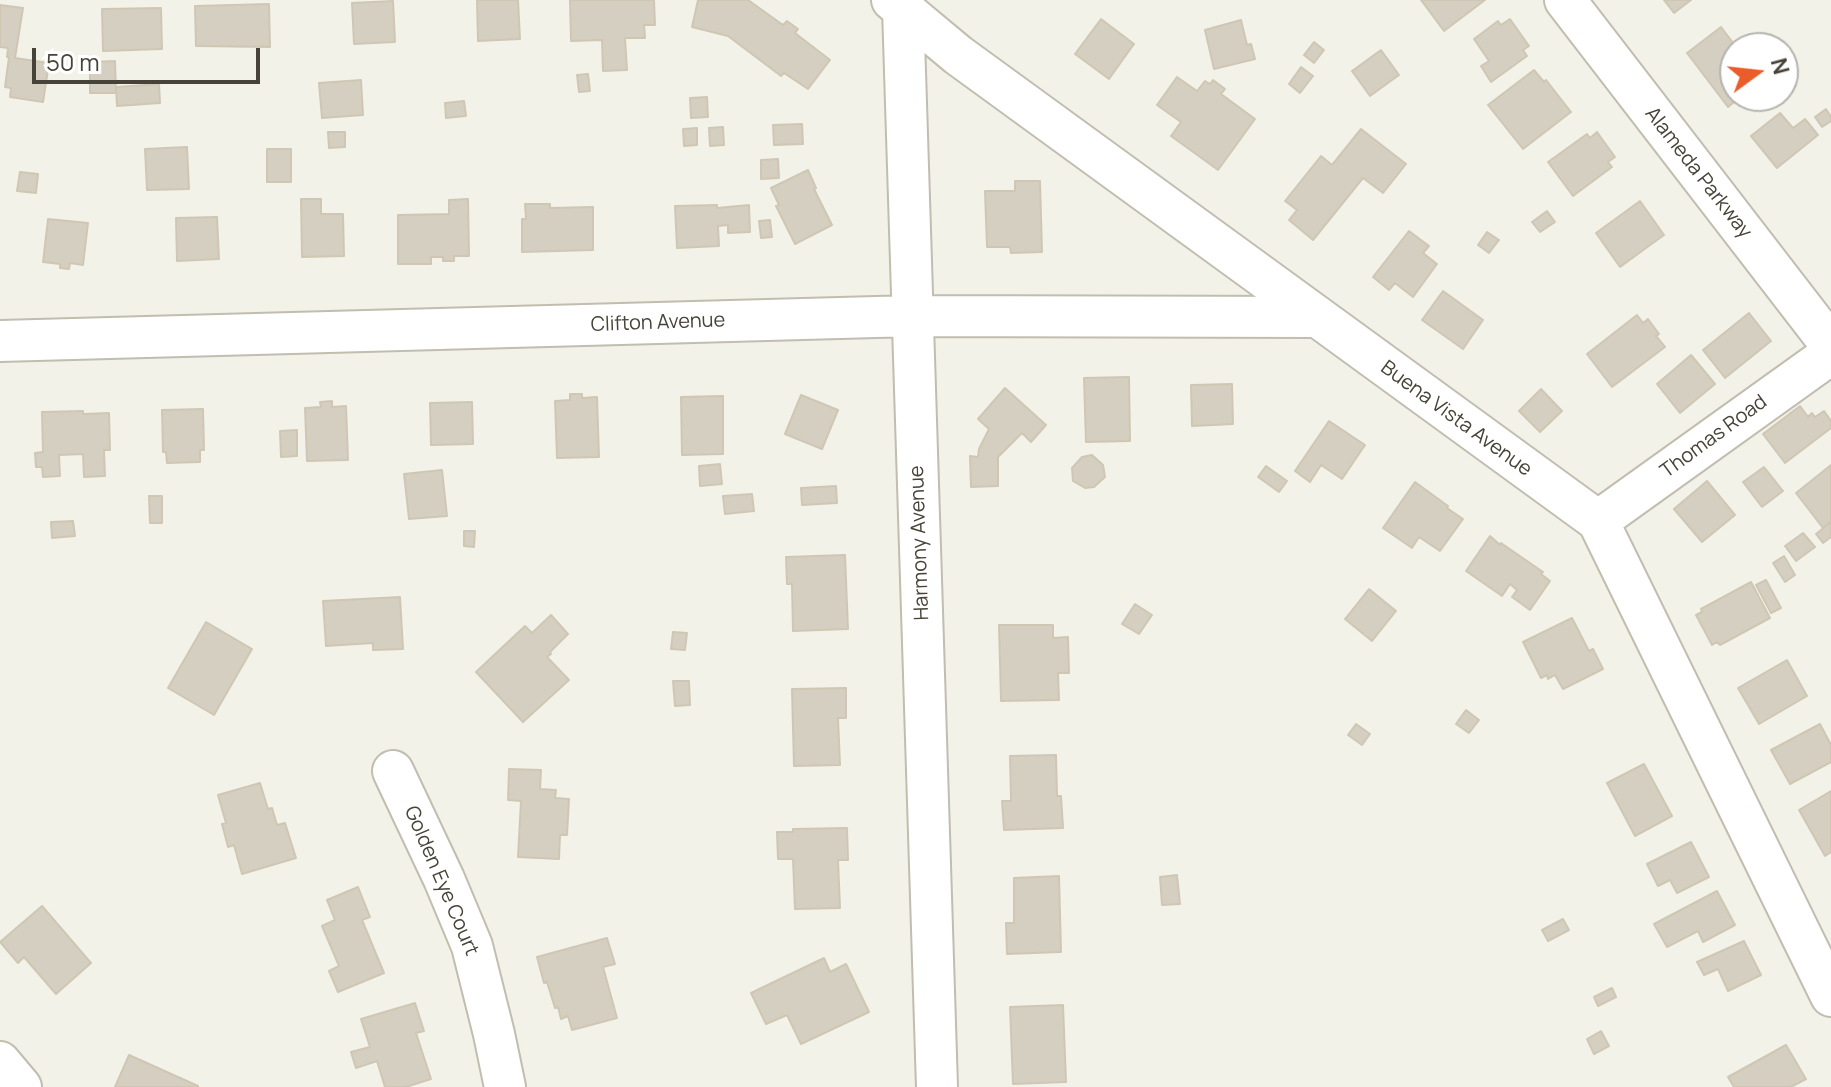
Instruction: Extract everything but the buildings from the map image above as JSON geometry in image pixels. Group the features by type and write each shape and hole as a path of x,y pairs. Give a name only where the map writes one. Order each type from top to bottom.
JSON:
{"street":[{"name":"Alameda Parkway","path":"1565,0 1831,345"},
{"name":"Harmony Avenue","path":"900,3 937,1087"},
{"name":"Buena Vista Avenue","path":"900,3 958,55 1598,521 1831,996"},
{"name":"Clifton Avenue","path":"0,341 913,316 1316,317"},
{"name":"Thomas Road","path":"1598,521 1831,354"},
{"name":"Golden Eye Court","path":"393,771 472,946 505,1087"},
{"path":"0,1062 21,1087"}]}
